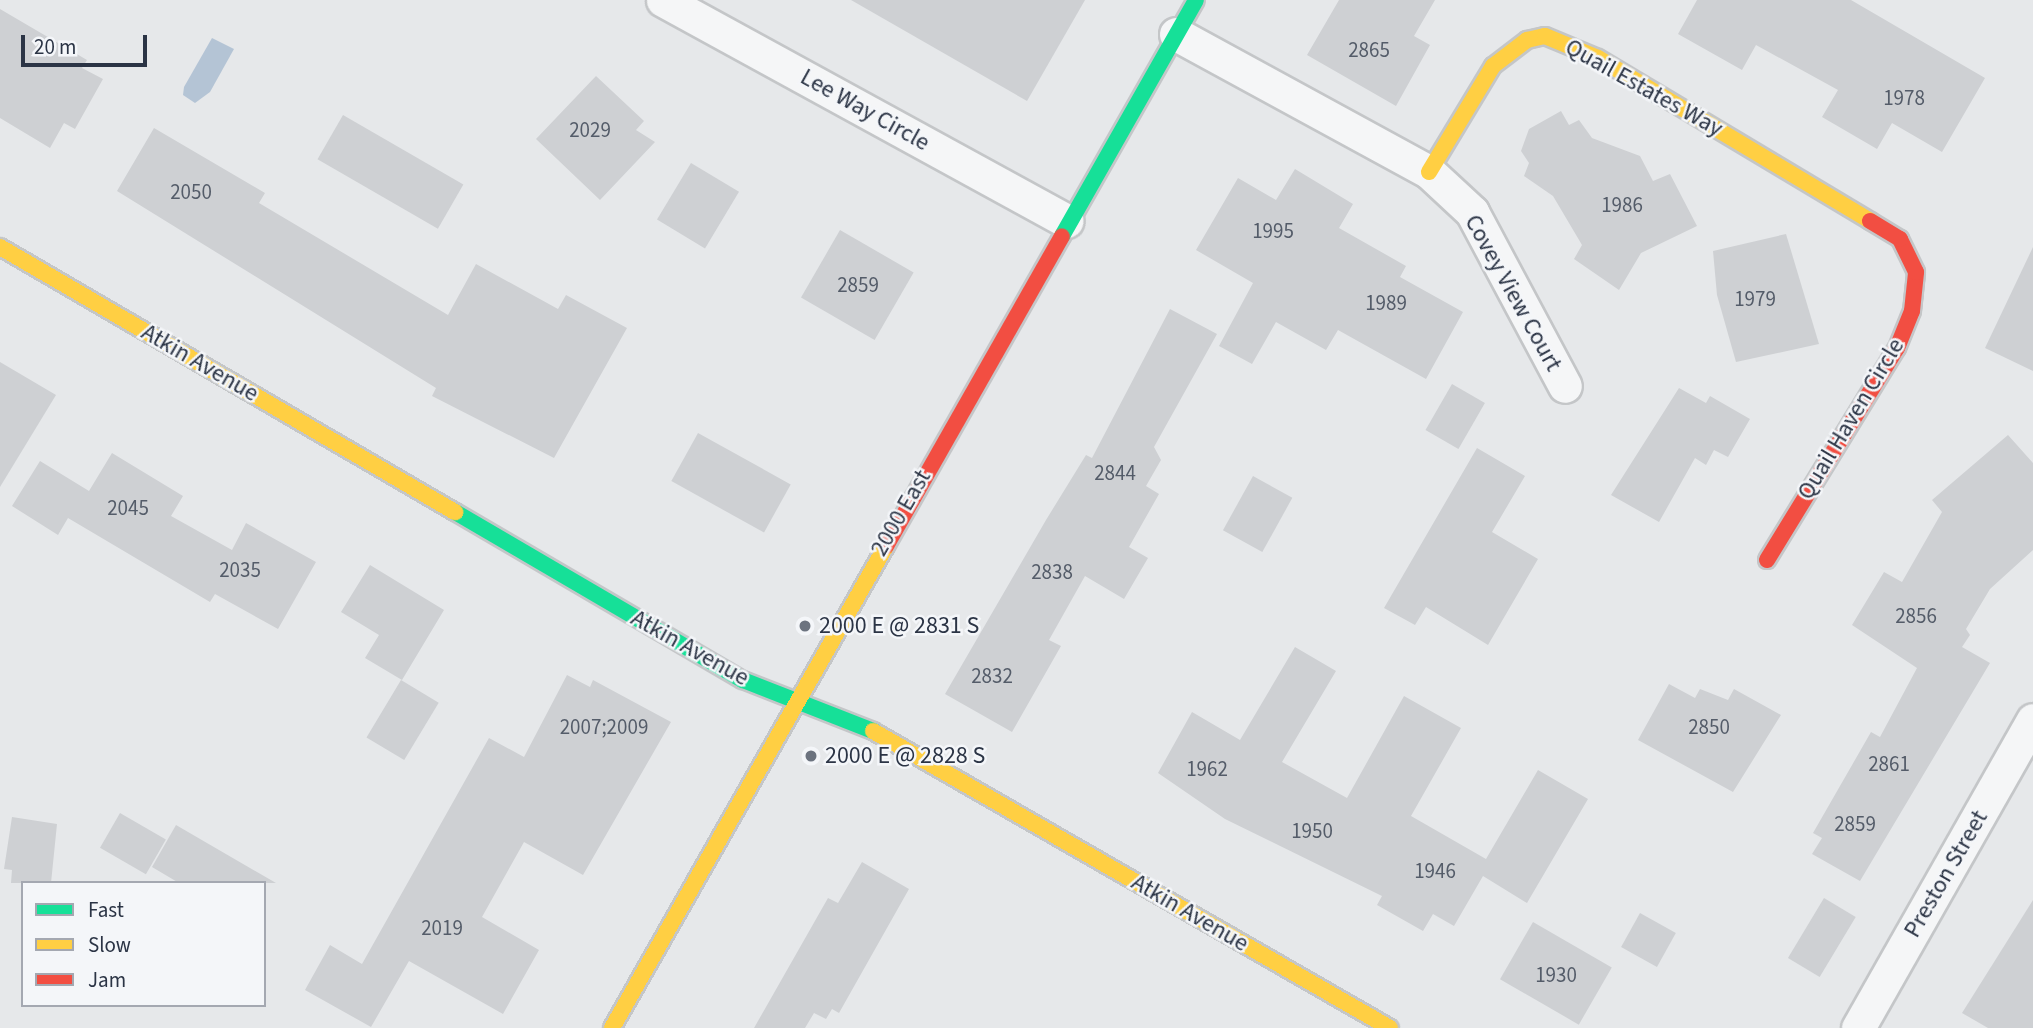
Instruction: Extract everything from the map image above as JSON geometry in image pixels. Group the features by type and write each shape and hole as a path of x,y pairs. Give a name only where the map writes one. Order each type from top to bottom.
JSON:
{"street":[{"name":"Lee Way Circle","path":"663,0 1066,221"},
{"name":"2000 East","path":"612,1028 1066,221 1196,0"},
{"path":"1176,34 1429,172"},
{"name":"Quail Estates Way","path":"1429,172 1493,66 1527,40 1545,36 1598,58 1875,218 1900,239 1916,272"},
{"name":"Covey View Court","path":"1429,172 1472,212 1565,386"},
{"name":"Atkin Avenue","path":"0,247 743,680 856,721 1390,1028"},
{"name":"Quail Haven Circle","path":"1767,560 1897,348 1912,311 1916,272"},
{"name":"Preston Street","path":"1858,1028 2033,720"}],"water":[{"path":"212,38 234,49 210,92 195,103 183,95 184,87"}],"building":[{"path":"851,0 1085,0 1027,101"},
{"path":"1339,0 1435,0 1414,36 1430,45 1396,106 1307,55"},
{"path":"1697,0 1851,0 1985,78 1942,152 1892,123 1877,149 1822,117 1838,90 1756,45 1742,70 1678,34"},
{"path":"0,9 87,60 82,68 103,79 75,129 64,123 50,148 0,118"},
{"path":"596,76 644,121 636,130 655,142 600,200 536,139"},
{"path":"1561,111 1569,125 1579,120 1592,138 1640,156 1653,181 1670,174 1697,226 1641,253 1619,290 1574,259 1582,245 1553,196 1524,176 1529,163 1521,151 1529,129"},
{"path":"343,115 463,184 438,229 318,159"},
{"path":"154,128 265,193 259,203 448,315 476,264 558,309 566,295 627,328 554,458 432,396 436,388 117,191"},
{"path":"691,163 739,192 705,248 657,220"},
{"path":"1295,169 1353,204 1339,228 1406,266 1400,277 1463,312 1426,379 1338,330 1326,350 1276,322 1252,364 1219,346 1253,283 1196,250 1238,178 1276,200"},
{"path":"840,230 914,272 875,340 801,298"},
{"path":"1786,234 1819,344 1736,362 1717,295 1713,251"},
{"path":"2033,247 2033,371 1985,348"},
{"path":"1170,309 1217,334 1154,447 1161,460 1146,486 1159,494 1129,547 1148,558 1124,599 1085,576 1049,640 1061,646 1012,732 945,694 1086,455 1092,458"},
{"path":"0,362 56,395 0,487"},
{"path":"1452,384 1485,403 1458,449 1426,430"},
{"path":"1679,388 1706,403 1710,396 1750,419 1728,457 1714,450 1706,465 1695,458 1659,522 1611,495"},
{"path":"698,433 791,484 764,532 671,481"},
{"path":"2008,435 2033,463 2033,550 1990,589 1966,629 1970,635 1962,647 1990,663 1860,881 1812,854 1822,838 1813,833 1871,732 1880,737 1917,668 1852,625 1884,572 1902,582 1942,512 1932,500"},
{"path":"1477,448 1525,476 1492,532 1538,559 1488,645 1426,607 1415,625 1384,608"},
{"path":"112,453 183,496 171,516 232,550 246,523 316,562 278,629 215,594 210,602 68,518 58,535 12,506 40,461 89,491"},
{"path":"1253,476 1292,498 1262,552 1223,530"},
{"path":"370,565 444,610 402,680 365,658 379,635 341,612"},
{"path":"1295,647 1336,671 1282,762 1347,798 1404,696 1461,728 1411,816 1486,859 1538,770 1588,799 1527,903 1483,876 1454,926 1433,914 1423,931 1377,905 1382,896 1225,819 1158,773 1192,712 1240,740"},
{"path":"567,675 590,687 593,680 671,722 583,875 524,842 482,917 539,950 503,1014 409,961 371,1027 305,990 330,945 362,964 489,738 524,757"},
{"path":"401,680 439,703 404,760 366,737"},
{"path":"1669,684 1695,698 1700,689 1728,700 1734,689 1781,715 1733,792 1638,740"},
{"path":"120,813 166,840 146,874 100,848"},
{"path":"12,817 57,824 51,881 11,883 12,870 4,869"},
{"path":"176,825 276,883 176,881 152,867"},
{"path":"862,862 909,889 839,1013 832,1009 826,1019 814,1013 805,1028 754,1028 828,898 838,903"},
{"path":"1824,898 1856,917 1820,977 1788,958"},
{"path":"2033,900 2033,1028 1988,1028 1962,1013"},
{"path":"1640,913 1676,933 1657,967 1621,947"},
{"path":"1533,922 1612,968 1579,1025 1500,979"}],"traffic: fast":[{"path":"1062,236 1196,0"},
{"path":"455,512 743,680 873,731"}],"traffic: slow":[{"path":"1429,172 1493,66 1527,40 1545,36 1598,58 1870,221"},
{"path":"0,247 455,512"},
{"path":"612,1028 886,546"},
{"path":"873,731 1390,1028"}],"traffic: jam":[{"path":"1767,560 1897,348 1912,311 1916,272 1900,239 1870,221"},
{"path":"886,546 1062,236"}],"place":[{"name":"2000 E @ 2831 S","path":"805,626"},
{"name":"2000 E @ 2828 S","path":"811,756"}]}
